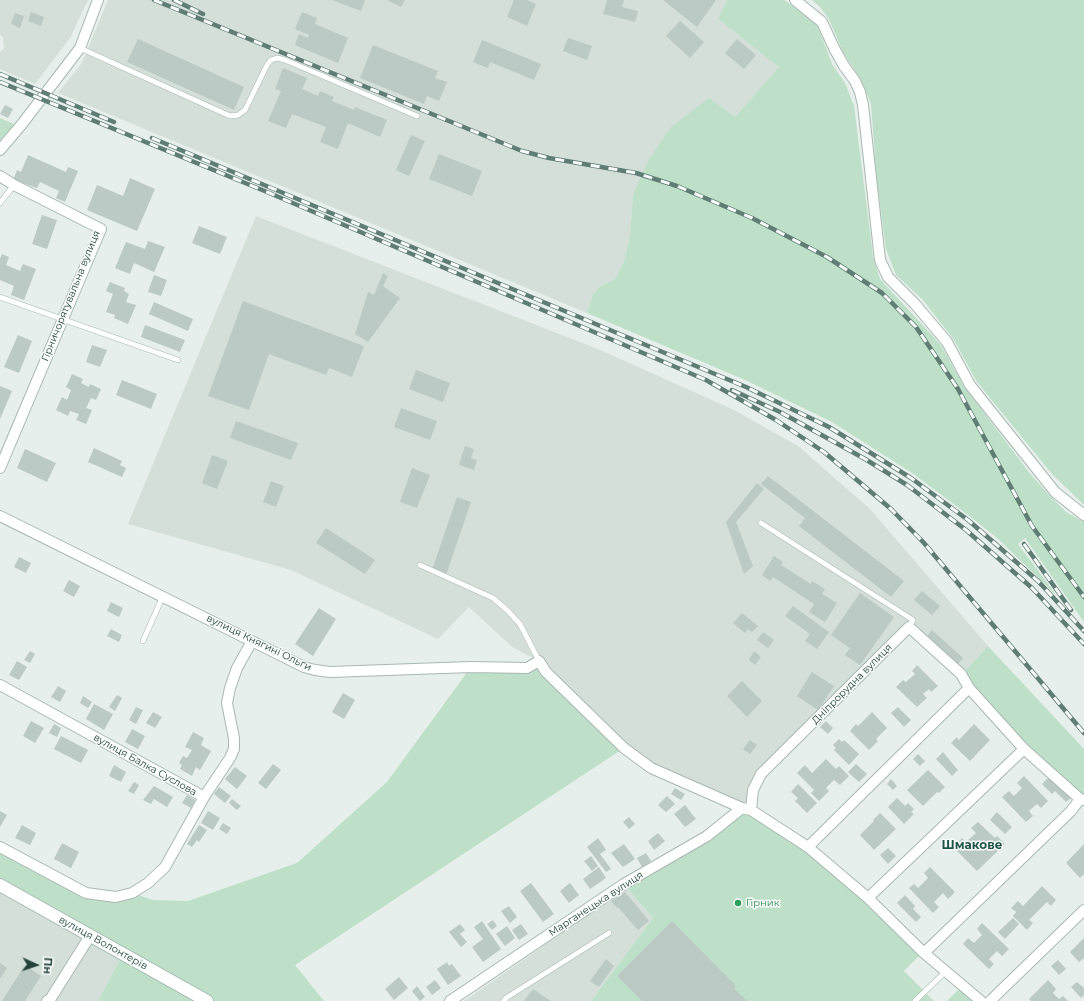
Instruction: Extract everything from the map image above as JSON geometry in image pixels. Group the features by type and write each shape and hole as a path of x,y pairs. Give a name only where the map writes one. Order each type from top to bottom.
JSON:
{"street":[{"path":"2,144 41,100 80,48 98,0"},
{"path":"795,0 822,22 834,48 855,81 860,92 863,104 880,260 888,277 915,304 947,342 970,385 1055,492 1084,514"},
{"name":"Гірничорятувальна вулиця","path":"0,176 14,185 101,229 0,468"},
{"name":"вулиця Княгині Ольги","path":"0,516 304,667 315,670 330,672 471,667 527,668 539,662"},
{"path":"909,627 961,674 969,688 1024,749 1082,799 924,953"},
{"name":"Дніпрорудна вулиця","path":"746,809 761,774 909,627"},
{"name":"вулиця Балка Суслова","path":"0,686 204,797 230,758 234,749 234,738 227,703 230,688 237,668 252,641"},
{"path":"539,662 546,672 624,748 651,768 746,809 808,847 868,898 945,972 981,1001"},
{"path":"808,847 969,688"},
{"path":"868,898 1024,749"},
{"path":"0,847 86,893 116,897 132,893 148,883 164,867 204,797"},
{"name":"Марганецька вулиця","path":"450,1001 624,884 707,836 746,809"},
{"name":"вулиця Волонтерів","path":"0,885 207,1001"},
{"path":"990,1001 1084,910"},
{"path":"47,1001 51,998 90,936"}],"lane":[{"path":"80,48 230,116 238,115 245,110 267,65 271,60 277,58 285,60 417,116"},
{"path":"0,203 14,185"},
{"path":"0,297 178,360"},
{"path":"761,523 913,620 909,627"},
{"path":"420,565 498,602 520,624 539,662"},
{"path":"143,641 163,596"},
{"path":"504,1001 506,998 609,933"},
{"path":"915,1001 945,972"}],"shaded area":[{"path":"0,0 88,0 70,38 35,84 0,69 0,52 4,49 3,37 0,35"},
{"path":"108,0 727,0 718,19 780,67 735,117 633,195 630,235 624,262 615,279 600,286 593,294 587,313 58,93 82,63"},
{"path":"256,216 598,349 732,409 798,446 870,509 988,646 964,672 909,621 756,774 748,787 747,803 742,808 651,768 539,661 512,647 469,607 438,639 291,570 128,524"},
{"path":"0,885 123,954 98,1001 0,1001"},
{"path":"627,888 653,918 591,1001 464,1001"}],"green space":[{"path":"727,0 784,0 817,24 832,64 845,83 854,106 873,256 880,279 941,345 963,385 1028,471 1066,512 1084,522 1084,622 1025,538 1018,544 1057,596 997,538 972,518 915,475 832,422 745,380 587,313 593,294 600,286 615,279 624,262 630,235 633,195 648,161 670,128 709,98 735,117 779,67 718,19"},
{"path":"812,0 1084,0 1084,505 1052,474 977,382 954,340 923,300 896,275 886,249 877,182 871,104 861,80 843,52 829,19 820,7"},
{"path":"0,118 14,124 0,141"},
{"path":"988,646 1084,749 1084,796 1026,746 972,686 964,672"},
{"path":"539,661 624,748 295,965 324,1001 98,1001 123,954 0,885 0,847 86,893 132,893 153,900 188,901 297,863 387,782 471,667 527,668"},
{"name":"Гірник","path":"743,813 754,815 805,849 864,899 921,954 904,971 934,1001 591,1001 653,918 627,888"},
{"path":"959,989 974,1001 947,1001"}],"building":[{"path":"332,0 365,0 361,11"},
{"path":"387,0 405,0 401,7"},
{"path":"514,0 527,0 536,4 527,26 507,17"},
{"path":"607,0 624,0 622,7 638,11 635,22 603,14"},
{"path":"663,0 716,0 697,27"},
{"path":"31,12 44,17 41,26 28,21"},
{"path":"302,12 317,18 315,24 348,38 338,63 295,45 299,34 308,38 309,35 295,29"},
{"path":"15,13 24,16 20,28 11,24"},
{"path":"680,21 704,42 690,58 666,36"},
{"path":"568,38 592,46 587,60 563,51"},
{"path":"138,39 244,87 234,110 127,62"},
{"path":"737,39 756,55 744,69 725,53"},
{"path":"482,40 541,64 534,80 490,62 488,68 473,62"},
{"path":"373,45 438,71 435,78 447,82 439,101 427,96 424,104 360,78"},
{"path":"283,68 307,78 302,89 318,96 320,91 334,97 332,101 354,110 355,107 387,120 380,137 348,123 338,149 320,142 326,127 292,114 286,128 268,121 281,91 275,89"},
{"path":"5,105 13,109 8,118 0,114"},
{"path":"411,135 425,141 409,176 396,170"},
{"path":"439,154 482,171 472,196 429,179"},
{"path":"28,155 66,172 68,167 78,171 65,202 56,198 59,191 40,182 37,188 13,180 17,170 21,172"},
{"path":"130,178 155,189 137,231 87,210 97,185 123,196"},
{"path":"42,215 57,220 47,249 32,244"},
{"path":"199,226 227,237 220,254 192,243"},
{"path":"148,241 165,247 154,272 134,263 130,274 115,268 126,242 145,249"},
{"path":"2,254 9,257 6,265 20,271 23,264 36,269 24,300 11,295 14,286 0,280 0,259"},
{"path":"383,273 388,276 383,286 400,298 368,342 355,334 368,292 374,295"},
{"path":"154,275 167,280 161,296 148,292"},
{"path":"110,282 125,288 124,291 129,294 126,302 136,305 128,324 114,318 115,315 106,312 113,294 106,291"},
{"path":"243,301 364,346 352,377 329,368 326,375 269,354 249,410 208,396"},
{"path":"154,302 193,319 188,331 149,314"},
{"path":"145,325 185,340 180,352 141,337"},
{"path":"18,335 32,341 19,373 4,367"},
{"path":"92,345 107,350 100,367 86,362"},
{"path":"416,370 450,383 443,402 409,389"},
{"path":"72,374 83,379 81,383 89,387 90,384 101,389 96,400 91,398 86,408 92,410 86,424 76,420 79,414 70,411 68,416 56,410 62,397 67,400 71,390 66,387"},
{"path":"122,380 157,394 151,409 116,395"},
{"path":"0,386 12,391 0,419"},
{"path":"401,408 437,421 430,440 394,427"},
{"path":"236,421 298,443 291,460 230,438"},
{"path":"465,446 474,449 471,458 477,460 474,470 459,465"},
{"path":"94,448 122,461 120,465 126,468 122,477 88,462"},
{"path":"25,449 56,463 47,482 17,468"},
{"path":"212,455 228,461 217,489 202,483"},
{"path":"412,468 430,475 417,508 400,502"},
{"path":"768,476 904,581 891,597 799,526 805,518 761,484"},
{"path":"271,481 284,486 276,507 263,502"},
{"path":"757,483 764,489 736,522 753,566 744,574 726,522"},
{"path":"457,497 471,502 446,575 432,570"},
{"path":"326,528 375,560 365,574 316,543"},
{"path":"774,556 783,562 781,565 811,584 812,581 825,589 822,594 837,603 825,622 809,612 814,604 773,577 770,581 762,575"},
{"path":"19,557 31,563 26,573 14,567"},
{"path":"69,580 80,586 74,597 63,591"},
{"path":"922,591 940,606 932,615 914,600"},
{"path":"860,593 894,617 860,665 845,655 850,648 831,635"},
{"path":"111,602 123,608 119,617 107,611"},
{"path":"793,606 829,632 817,649 805,641 810,634 785,616"},
{"path":"319,608 336,619 313,656 295,644"},
{"path":"742,613 758,626 752,632 748,629 745,633 733,623"},
{"path":"111,629 122,635 119,642 107,636"},
{"path":"932,630 963,658 958,664 927,636"},
{"path":"763,632 774,640 768,648 757,640"},
{"path":"30,651 35,654 30,663 24,660"},
{"path":"754,651 761,657 755,665 749,660"},
{"path":"17,661 27,667 19,680 9,675"},
{"path":"917,665 938,686 931,692 929,689 923,694 927,698 917,707 896,687 903,680 906,682 915,674 912,671"},
{"path":"812,672 834,686 818,710 797,696"},
{"path":"742,681 762,701 747,717 727,696"},
{"path":"58,686 66,691 60,702 51,697"},
{"path":"343,693 355,700 344,719 332,712"},
{"path":"117,695 122,698 115,711 109,707"},
{"path":"83,696 92,702 88,708 80,703"},
{"path":"94,704 113,714 104,730 86,719"},
{"path":"136,707 143,710 136,724 129,720"},
{"path":"898,707 911,720 904,727 891,713"},
{"path":"153,712 162,717 155,728 146,723"},
{"path":"872,712 887,728 876,739 878,741 869,750 850,731 856,724 858,726"},
{"path":"31,721 44,728 35,743 23,736"},
{"path":"826,721 833,728 828,734 820,727"},
{"path":"54,724 61,728 57,737 49,733"},
{"path":"974,724 990,740 970,761 951,743 957,737 959,740"},
{"path":"132,729 145,736 138,749 125,742"},
{"path":"193,732 204,738 201,745 211,751 200,770 196,767 192,776 180,769 182,765 179,763 183,756 187,758 192,750 185,747"},
{"path":"61,736 88,750 81,763 54,749"},
{"path":"839,739 842,742 844,740 859,754 849,765 834,750 836,748 833,745"},
{"path":"750,740 757,745 750,754 743,749"},
{"path":"943,752 958,770 952,776 936,759"},
{"path":"918,754 925,761 920,766 913,759"},
{"path":"826,759 836,769 839,766 849,776 840,785 834,780 826,788 829,791 819,801 811,793 814,790 797,773 805,765 812,773"},
{"path":"273,764 281,770 266,789 258,783"},
{"path":"856,764 867,774 859,782 848,772"},
{"path":"114,765 126,772 121,782 109,776"},
{"path":"235,767 247,776 237,789 225,779"},
{"path":"928,770 945,787 939,793 937,792 923,806 907,790"},
{"path":"1024,776 1048,801 1041,808 1037,804 1029,811 1033,816 1026,822 1002,797 1009,791 1014,796 1022,788 1017,783"},
{"path":"1049,777 1071,798 1066,802 1055,791 1052,794 1042,784"},
{"path":"891,779 897,786 893,790 887,784"},
{"path":"134,782 139,785 134,794 128,791"},
{"path":"798,784 817,803 807,813 795,801 798,798 791,792"},
{"path":"154,786 173,797 167,807 154,799 151,804 143,800"},
{"path":"219,787 231,796 225,803 214,794"},
{"path":"675,788 685,794 681,800 671,794"},
{"path":"187,795 195,800 191,808 182,803"},
{"path":"667,796 675,804 666,812 658,805"},
{"path":"897,798 905,806 908,803 914,809 911,812 914,814 904,824 888,807"},
{"path":"232,799 241,806 237,810 229,803"},
{"path":"685,805 696,819 685,827 674,814"},
{"path":"0,811 7,815 0,827"},
{"path":"208,811 220,818 213,830 201,823"},
{"path":"997,812 1012,827 1005,834 990,820"},
{"path":"880,813 896,829 874,850 860,835"},
{"path":"629,817 635,824 629,829 623,822"},
{"path":"978,822 995,838 997,836 1005,844 977,871 953,847 962,838 966,842 976,833 971,828"},
{"path":"223,823 231,828 227,834 219,829"},
{"path":"22,825 36,833 30,845 15,838"},
{"path":"199,825 207,830 199,842 197,840 192,847 187,844"},
{"path":"658,833 665,841 654,850 648,841"},
{"path":"598,838 606,850 600,854 611,869 606,872 587,847"},
{"path":"62,843 79,852 71,868 54,859"},
{"path":"624,844 635,859 623,867 611,853"},
{"path":"1084,844 1084,874 1080,878 1066,863"},
{"path":"888,848 896,856 888,864 880,855"},
{"path":"646,853 651,861 642,867 637,858"},
{"path":"591,856 598,866 592,871 584,861"},
{"path":"599,867 606,878 590,889 583,879"},
{"path":"930,867 955,892 948,899 943,893 934,902 939,907 933,913 909,888 914,884 918,888 928,878 924,873"},
{"path":"531,883 554,914 543,922 520,891"},
{"path":"570,883 579,895 569,903 560,891"},
{"path":"1042,886 1056,900 1051,906 1047,902 1029,920 1033,923 1027,930 1013,916 1016,912 1011,908 1018,901 1023,906"},
{"path":"625,892 649,921 638,930 611,901"},
{"path":"905,895 915,906 913,909 921,917 916,922 897,903"},
{"path":"509,906 517,917 510,923 501,911"},
{"path":"1013,918 1019,924 1005,939 998,932"},
{"path":"493,920 497,926 492,930 487,924"},
{"path":"482,921 501,949 483,962 472,947 483,939 474,927"},
{"path":"672,921 736,986 734,988 747,1001 642,1001 617,976"},
{"path":"982,923 1009,949 1002,956 997,951 989,959 994,964 989,969 963,944 968,938 974,943 982,935 977,929"},
{"path":"460,924 465,930 460,934 467,942 461,947 449,932"},
{"path":"521,924 528,934 519,940 512,930"},
{"path":"507,926 515,938 505,946 496,934"},
{"path":"1084,938 1084,958 1079,962 1070,952"},
{"path":"606,959 614,966 599,987 590,981"},
{"path":"1058,960 1066,969 1059,975 1051,966"},
{"path":"447,962 449,966 452,964 461,976 448,985 437,969"},
{"path":"0,963 7,968 0,979"},
{"path":"25,965 41,976 25,1001 2,1001"},
{"path":"399,977 408,988 394,1000 385,989"},
{"path":"435,980 441,988 432,995 426,987"},
{"path":"1048,980 1056,989 1053,993 1059,999 1063,996 1068,1001 1031,1001 1029,999"},
{"path":"1077,982 1084,988 1084,995 1081,998 1071,987"},
{"path":"417,986 425,997 420,1001 412,991"},
{"path":"533,989 551,1001 524,1001"}],"railway":[{"path":"154,0 522,151 549,158 636,173 677,186 752,218 827,257 882,293 916,327 958,389 1032,526 1084,597"},
{"path":"174,0 203,14"},
{"path":"0,74 114,122"},
{"path":"0,82 267,192 706,380 776,420 824,452 891,509 924,543 1084,733"},
{"path":"152,138 746,387 829,427 911,478 968,520 1038,581 1084,631"},
{"path":"732,390 780,412 865,459 907,485 966,530 1032,588 1084,644"},
{"path":"1024,544 1071,610"}],"place":[{"name":"Гірник","path":"738,903"}],"district":[{"name":"Шмакове","path":"972,845"}]}
